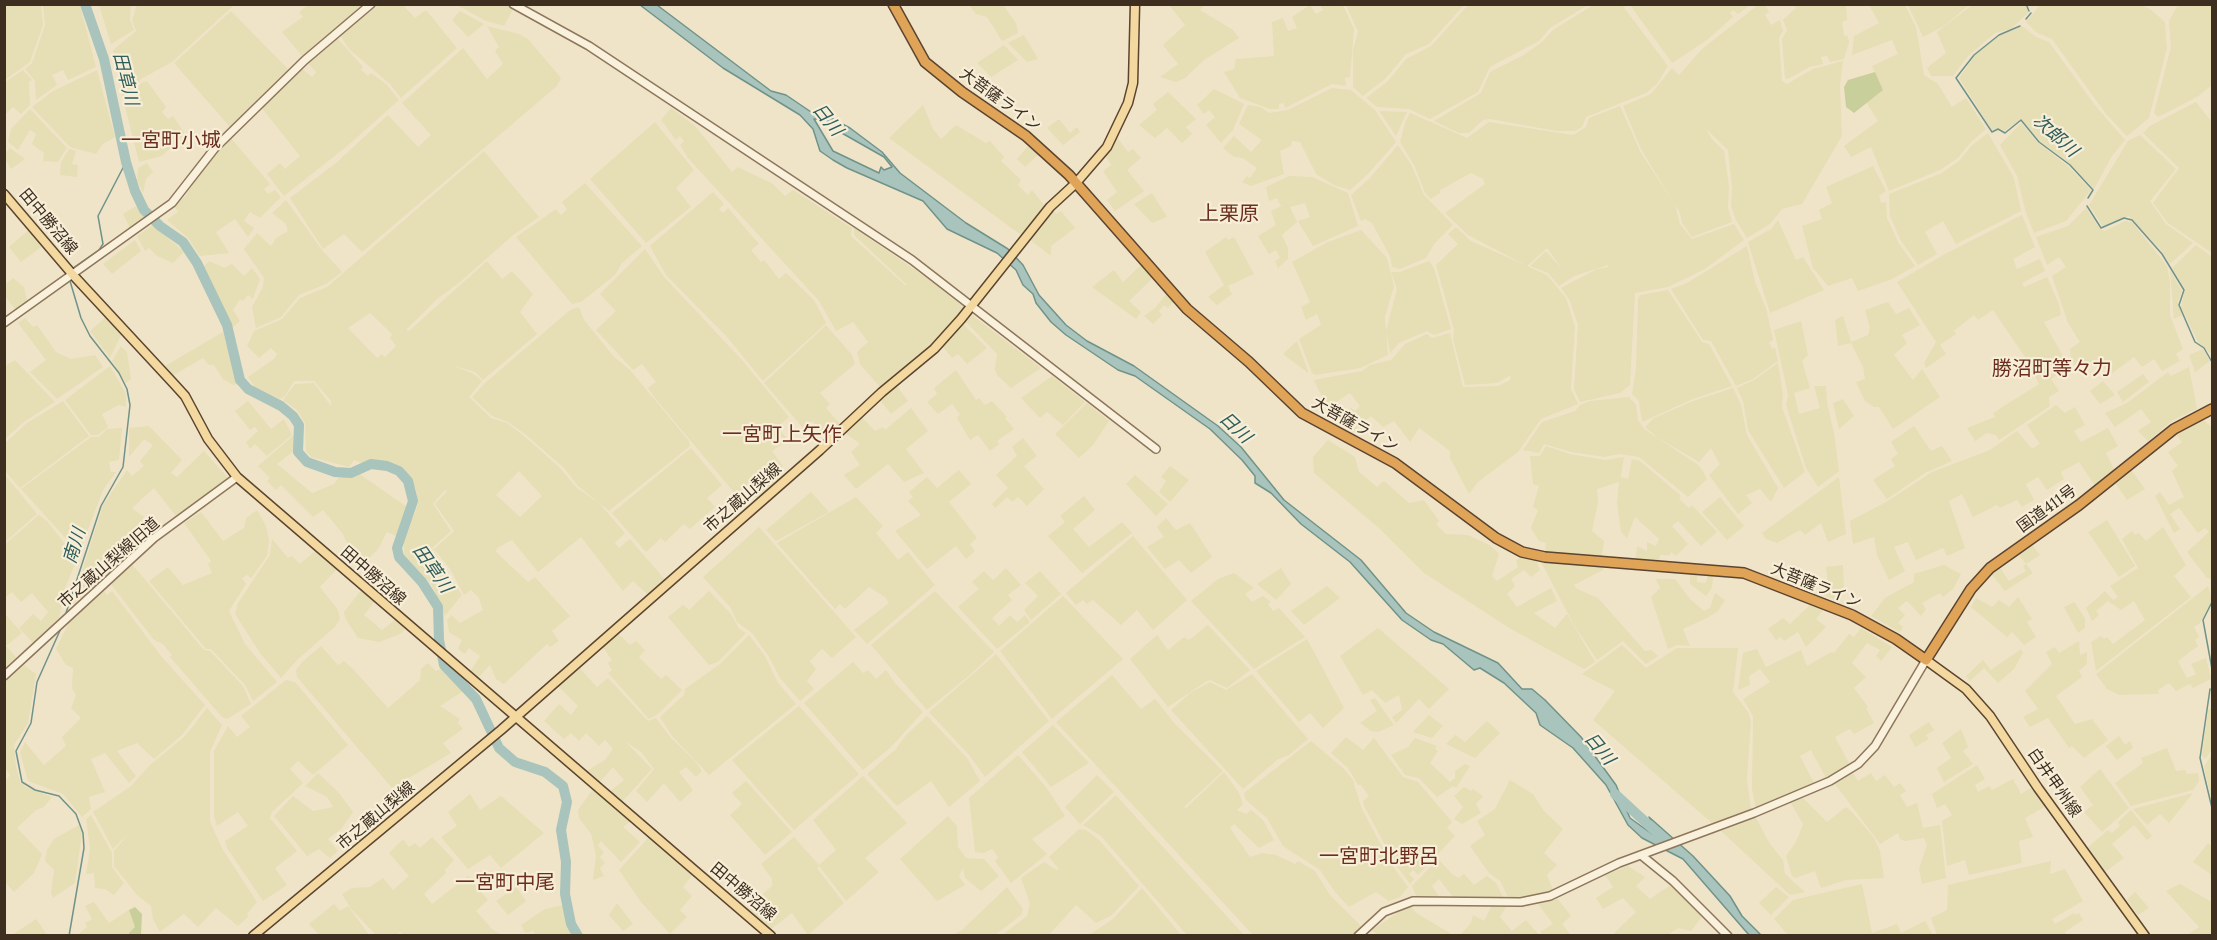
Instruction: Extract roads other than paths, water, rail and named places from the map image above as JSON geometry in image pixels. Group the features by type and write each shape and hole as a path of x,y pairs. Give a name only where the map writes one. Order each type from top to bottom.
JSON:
{"highway":[{"name":"大菩薩ライン","path":"893,4 926,62 962,92 1026,136 1076,183 1144,264 1187,309 1249,362 1302,414 1395,464 1507,545 1545,557 1749,574 1852,615 1896,639 1926,660"},
{"name":"国道411号","path":"1926,660 1971,589 1990,568 2079,505 2174,429 2212,409"}],"main road":[{"name":"市之蔵山梨線","path":"254,936 501,730 820,450 882,392 934,349 1050,207 1076,183 1107,147 1128,103 1135,64 1135,4"},
{"name":"田中勝沼線","path":"4,194 70,274 180,391 208,439 237,477 426,642 771,936"},
{"name":"白井甲州線","path":"1926,660 1966,689 1990,716 2050,805 2145,936"}],"street":[{"path":"4,323 70,274 161,213 181,194 215,148 305,60 371,4"},
{"path":"513,4 589,46 912,260 1156,449"},
{"name":"市之蔵山梨線旧道","path":"4,676 154,538 237,477"},
{"path":"1358,936 1384,912 1405,902 1537,900 1564,891 1619,862 1711,830 1830,781 1858,764 1875,746 1926,660"},
{"path":"1644,853 1728,936"}],"water":[{"path":"640,5 657,5 771,91 786,95 817,116 831,118 850,128 882,152 900,173 966,223 1008,249 1023,265 1039,295 1066,325 1087,341 1134,366 1218,426 1241,447 1284,500 1361,560 1406,613 1434,632 1498,663 1522,689 1532,689 1545,700 1581,737 1616,785 1630,818 1659,839 1649,817 1693,856 1730,896 1742,916 1761,935 1749,935 1683,859 1642,838 1628,825 1606,785 1573,748 1540,725 1536,713 1504,683 1480,668 1474,670 1443,644 1431,640 1402,620 1350,562 1301,524 1271,493 1255,483 1255,476 1242,460 1210,429 1135,376 1118,370 1066,335 1051,322 1036,303 1033,294 1023,285 1016,270 997,253 947,229 923,201 833,160 820,151 813,129 800,115 723,68","holes":["814,119 824,119 837,126 840,132 884,157 892,167 884,170 881,167 879,173 833,151"]}],"waterway":[{"name":"田草川","path":"85,4 104,59 126,162 135,191 144,210 160,226 183,242 197,263 227,325 240,380 248,389 281,406 293,416 299,425 298,452 307,462 335,472 351,473 371,464 387,466 399,471 408,481 413,501 397,548 399,557 422,582 438,607 439,640 444,665 476,699 499,748 515,762 545,772 563,786 567,802 561,830 566,862 565,894 571,924 578,936"},
{"name":"次郎川","path":"2026,4 2029,11"},
{"name":"次郎川","path":"2026,19 2031,13"},
{"name":"次郎川","path":"2020,26 1999,35 1974,55 1956,78 1992,132 1998,129 2005,133 2021,120 2039,142 2070,165 2093,190 2088,198"},
{"name":"南川","path":"73,268 99,250 103,244 98,216 126,162"},
{"name":"次郎川","path":"2087,206 2101,228 2124,218 2132,220 2162,254 2184,290 2179,305 2195,342 2204,348 2212,362"},
{"name":"南川","path":"65,616 101,506 123,467 130,405 127,389 119,373 90,336 81,318 70,281"},
{"name":"次郎川","path":"2212,602 2203,620 2212,669"},
{"name":"南川","path":"62,626 37,682 31,723 16,751 22,782 35,790 59,796 76,814 83,833 84,848 69,936"},
{"name":"次郎川","path":"2210,689 2200,758 2212,808"},
{"name":"日川","path":"1615,794 1665,840"}],"district":[{"name":"一宮町小城","path":"171,141"},
{"name":"上栗原","path":"1229,214"},
{"name":"勝沼町等々力","path":"2052,369"},
{"name":"一宮町上矢作","path":"782,435"},
{"name":"一宮町北野呂","path":"1379,857"},
{"name":"一宮町中尾","path":"505,883"}]}
